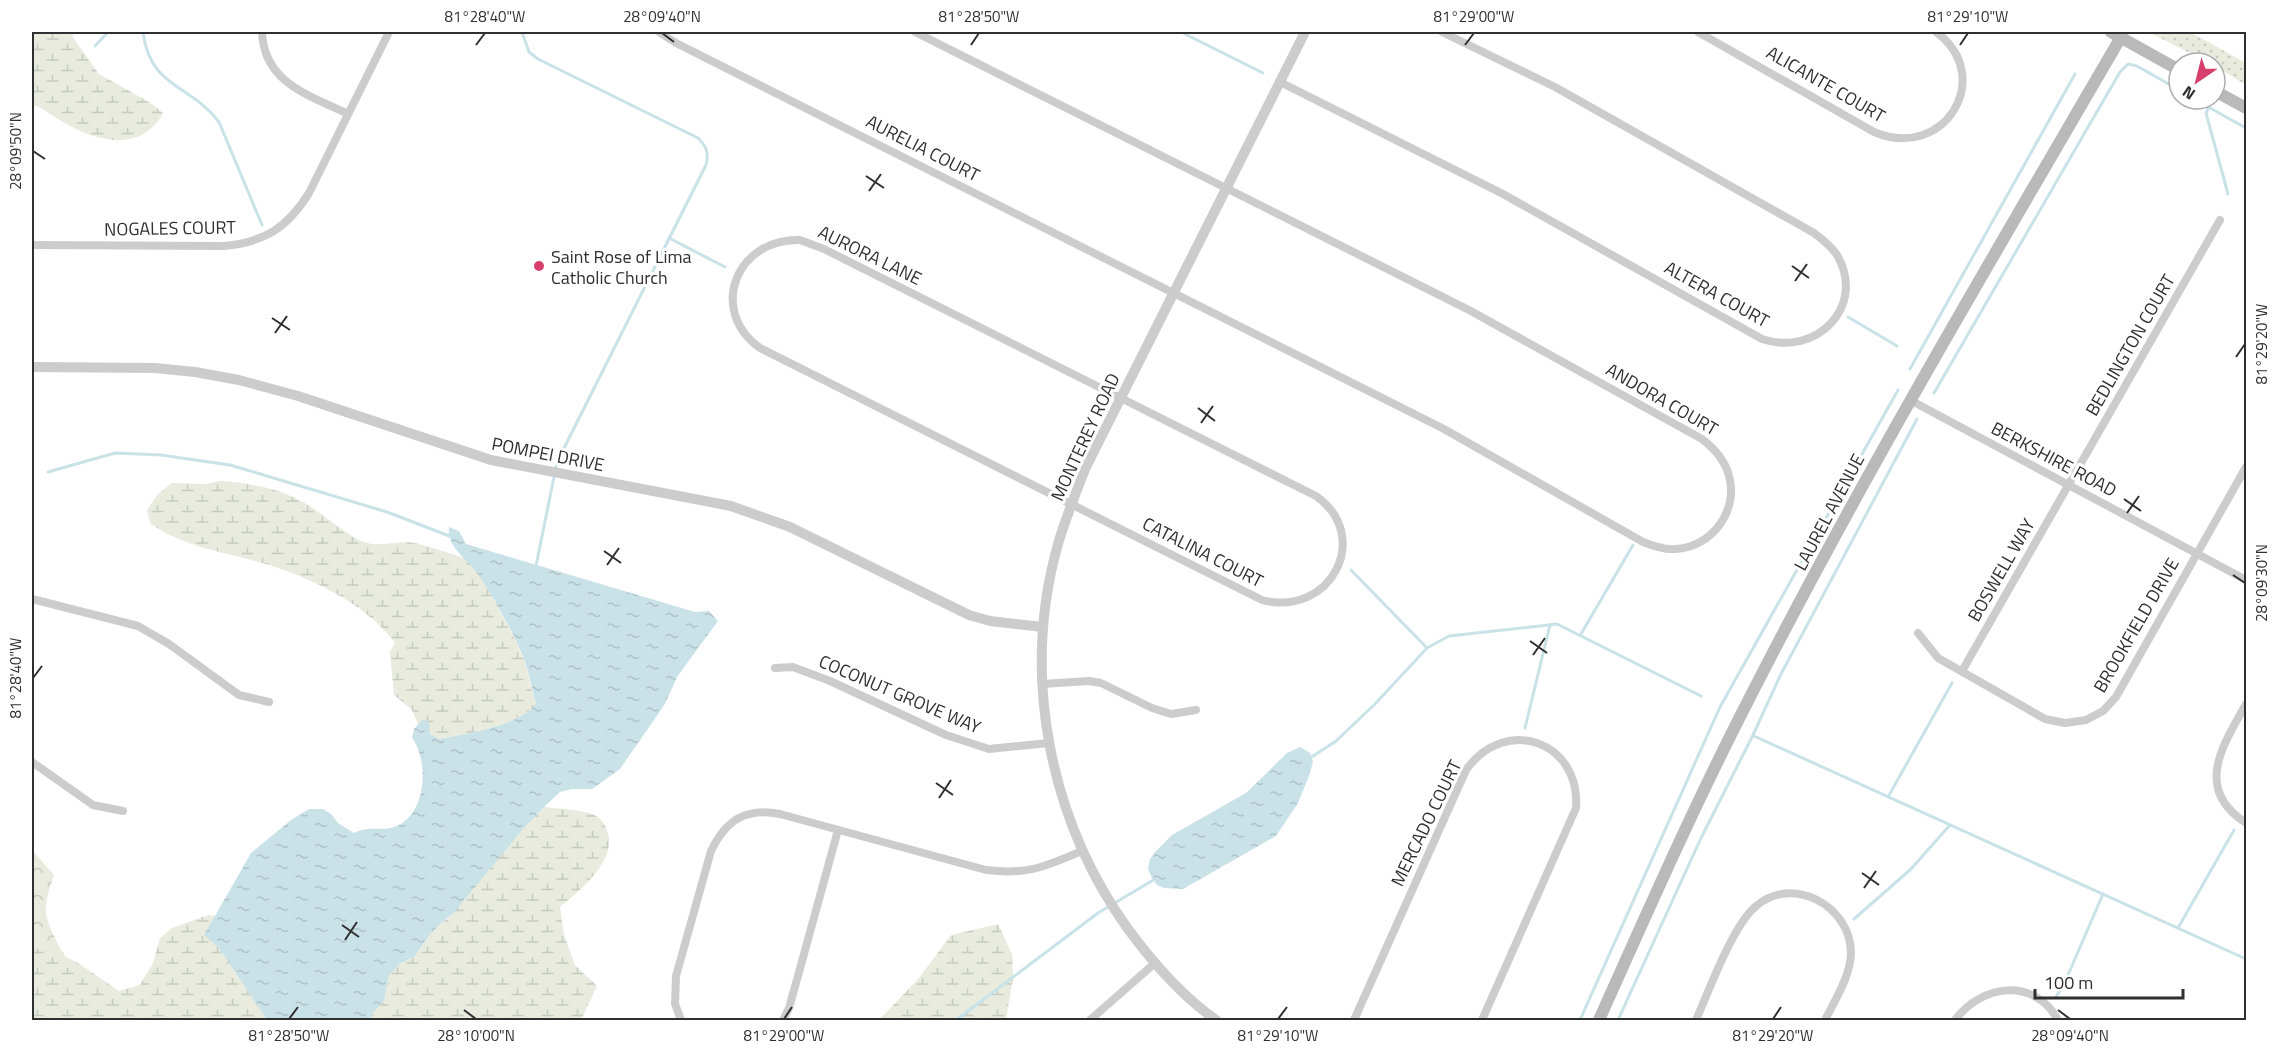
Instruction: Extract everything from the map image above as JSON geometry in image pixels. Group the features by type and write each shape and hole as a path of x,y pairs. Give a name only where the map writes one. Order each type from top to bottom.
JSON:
{"main road":[{"path":"2116,34 2167,63"},
{"name":"LAUREL AVENUE","path":"1599,1020 1670,862 1748,701 1910,400 2116,34"},
{"path":"2227,97 2247,108"}],"street":[{"path":"262,32 268,59 282,79 348,114"},
{"name":"NOGALES COURT","path":"32,245 224,246 265,237 284,225 302,205 389,32"},
{"name":"AURELIA COURT","path":"659,32 1174,292"},
{"path":"915,32 1227,188"},
{"name":"MONTEREY ROAD","path":"1216,1020 1188,997 1155,963 1116,912 1082,851 1058,784 1048,743 1042,684 1043,627 1058,545 1086,467 1305,32"},
{"name":"ALTERA COURT","path":"1280,82 1503,194 1762,339 1782,343 1804,341 1824,331 1834,320 1844,298 1845,281 1837,255 1827,242 1555,87 1442,32"},
{"name":"ALICANTE COURT","path":"1698,32 1874,132 1885,137 1906,139 1925,135 1940,126 1953,112 1960,95 1962,76 1957,56 1952,46 1936,32"},
{"name":"ANDORA COURT","path":"1174,292 1444,429 1643,542 1669,549 1697,544 1714,531 1724,516 1731,494 1729,476 1716,450 1702,439 1469,310 1227,188"},
{"name":"BEDLINGTON COURT","path":"2068,486 2220,220"},
{"name":"AURORA LANE","path":"1071,504 760,348 746,336 734,311 735,284 741,269 754,254 769,244 790,240 810,243 1122,398"},
{"name":"POMPEI DRIVE","path":"32,367 155,368 239,380 287,393 477,457 570,477 716,502 754,513 807,535 969,615 990,621 1043,627"},
{"name":"CATALINA COURT","path":"1071,504 1247,593 1270,602 1286,603 1308,598 1324,586 1337,568 1341,547 1340,530 1333,513 1321,500 1122,398"},
{"name":"BERKSHIRE ROAD","path":"1910,400 2247,580"},
{"name":"BROOKFIELD DRIVE","path":"1918,633 1938,658 2045,719 2066,723 2095,716 2116,697 2247,467"},
{"name":"BOSWELL WAY","path":"1962,671 2068,486"},
{"path":"32,599 138,626 169,644 239,695 269,702"},
{"name":"COCONUT GROVE WAY","path":"775,668 793,668 830,681 946,735 988,749 1048,743"},
{"path":"1042,684 1089,681 1101,683 1152,708 1171,714 1196,710"},
{"path":"2247,704 2220,751 2217,771 2218,788 2225,802 2236,815 2247,823"},
{"name":"MERCADO COURT","path":"1354,1020 1466,770 1478,756 1498,744 1521,739 1533,741 1554,752 1570,770 1576,788 1576,808 1482,1020"},
{"path":"32,762 93,805 123,811"},
{"path":"681,1020 675,1004 676,976 711,851 721,833 740,816 760,811 780,814 986,870 1010,873 1042,868 1082,851"},
{"path":"783,1020 798,976 838,830"},
{"path":"1696,1020 1742,921 1762,901 1776,895 1791,893 1817,899 1828,906 1838,916 1848,936 1850,962 1826,1020"},
{"path":"1090,1020 1155,963"},
{"path":"1955,1020 1971,1002 1993,992 2004,990 2025,993 2038,1000 2049,1008 2058,1020"}],"green space":[{"path":"34,32 75,32 72,36 99,74 149,102 163,113 143,134 131,139 119,140 105,139 78,130 37,106 32,106 32,35"},
{"path":"2148,32 2190,32 2224,51 2186,51"},
{"path":"2227,52 2246,63 2246,85 2227,73"},
{"path":"220,481 256,485 279,491 301,501 365,542 419,544 463,558 488,589 513,636 524,660 536,704 517,718 491,728 439,739 430,734 422,720 418,724 412,710 394,695 390,652 395,643 369,616 353,604 317,584 262,563 176,538 150,523 147,510 157,495 172,483 205,484"},
{"path":"544,807 576,810 594,815 603,822 608,833 609,844 602,865 586,884 560,907 564,935 575,965 597,986 581,1020 368,1020 384,1000 389,976 399,964 414,957 432,932 448,918"},
{"path":"32,850 54,875 49,889 46,913 54,936 66,957 44,946 32,951"},
{"path":"208,915 216,916 205,935 218,947 267,1020 32,1020 32,951 44,946 78,963 119,991 140,985 153,963 160,938 172,928"},
{"path":"998,924 1012,954 1013,979 1006,1020 879,1020 919,978 951,935"}],"water":[{"path":"449,527 459,531 466,544 695,612 709,611 718,621 677,677 665,704 620,769 592,789 572,789 560,792 544,807 456,910 432,932 414,957 399,964 389,976 384,1000 368,1020 267,1020 218,947 204,935 251,853 291,820 309,809 323,809 331,814 338,823 354,833 366,829 394,827 405,821 419,801 423,774 418,748 412,738 414,729 422,720 429,721 430,734 439,739 505,724 528,712 536,704 526,664 514,637 484,583 454,546"},
{"path":"1300,747 1310,753 1313,762 1298,803 1276,836 1183,889 1164,888 1157,885 1148,869 1150,859 1172,835 1246,793 1287,753"}],"waterway":[{"path":"95,46 108,32"},
{"path":"143,32 147,51 163,76 196,100 219,122 262,225"},
{"path":"522,32 529,52 538,59 698,138 705,147 707,157 706,165 557,462 536,566"},
{"path":"1181,32 1263,73"},
{"path":"1934,393 2120,72 2128,64 2137,66 2167,83"},
{"path":"1910,369 2075,74"},
{"path":"2207,111 2228,194"},
{"path":"2216,111 2246,128"},
{"path":"669,238 725,267"},
{"path":"1848,317 1897,346"},
{"path":"1580,1020 1720,707 1898,390"},
{"path":"1618,1020 1701,838 1781,674 1917,419"},
{"path":"48,472 115,453 161,455 230,465 387,512 452,537"},
{"path":"1581,634 1633,545"},
{"path":"1351,570 1427,648"},
{"path":"1310,758 1336,741 1375,704 1427,648 1449,636 1557,624 1701,696"},
{"path":"1525,728 1550,625"},
{"path":"1888,797 1952,683"},
{"path":"1754,736 2246,959"},
{"path":"1854,919 1911,869 1950,825"},
{"path":"2178,928 2234,830"},
{"path":"956,1020 1098,913 1155,879"},
{"path":"2056,997 2065,982 2103,894"}],"place":[{"name":"Saint Rose of Lima Catholic Church","path":"539,266"}]}
